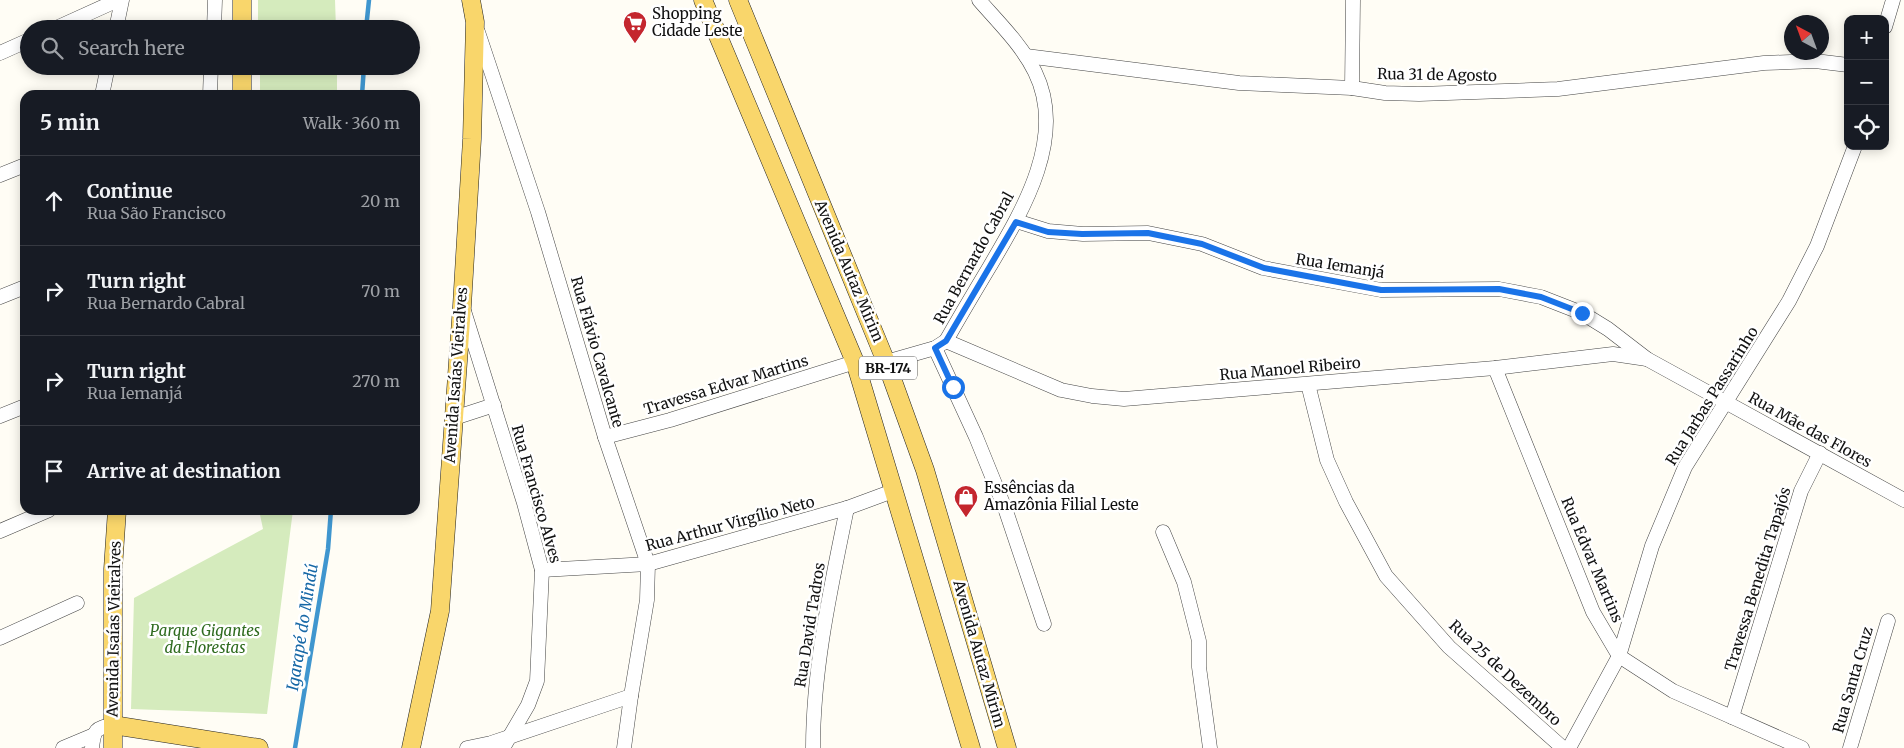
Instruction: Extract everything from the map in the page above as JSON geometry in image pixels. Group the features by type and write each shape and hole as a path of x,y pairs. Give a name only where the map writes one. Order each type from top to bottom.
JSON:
{"main road":[{"path":"242,0 242,20"},
{"name":"Avenida Isaías Vieiralves","path":"411,748 440,611 472,139 474,22 471,0"},
{"name":"Avenida Autaz Mirim","path":"703,0 855,362 971,748"},
{"name":"Avenida Autaz Mirim","path":"738,0 886,362 924,470 1007,748"},
{"path":"242,75 242,90"},
{"name":"Avenida Isaías Vieiralves","path":"113,748 113,569 117,515"},
{"path":"113,725 259,748"}],"street":[{"path":"74,20 118,0"},
{"path":"118,20 122,0"},
{"path":"214,20 215,0"},
{"name":"Rua Bernardo Cabral","path":"940,344 1016,222 1032,185 1046,134 1046,108 1036,72 1026,56 980,0"},
{"path":"1352,88 1353,0"},
{"path":"1889,15 1893,0"},
{"name":"Rua Flávio Cavalcante","path":"474,22 538,212 605,437 648,564 647,600 624,748"},
{"path":"0,53 20,44"},
{"name":"Rua 31 de Agosto","path":"1026,56 1239,83 1352,88 1419,94 1558,90 1764,63 1815,61 1844,65"},
{"path":"103,90 106,75"},
{"path":"210,90 211,75"},
{"name":"Rua Jarbas Passarinho","path":"1569,748 1619,656 1652,546 1685,467 1725,402 1759,352 1789,301 1816,246 1854,150"},
{"path":"0,175 20,166"},
{"name":"Rua Iemanjá","path":"1016,222 1048,232 1082,234 1148,233 1202,244 1264,268 1381,290 1499,289 1541,297 1588,317 1608,329 1647,359"},
{"path":"0,297 20,288"},
{"name":"Rua Francisco Alves","path":"462,306 531,527 542,570 536,681 528,705 506,743"},
{"path":"886,362 940,344 1002,502 1044,624"},
{"name":"Rua Manoel Ribeiro","path":"940,344 1061,390 1092,396 1124,399 1495,368 1613,354 1647,359"},
{"name":"Rua Mãe das Flores","path":"1647,359 1904,500"},
{"name":"Travessa Edvar Martins","path":"605,437 670,420 855,362"},
{"name":"Rua Edvar Martins","path":"1495,368 1593,612 1619,656 1673,691 1802,748"},
{"name":"Rua 25 de Dezembro","path":"1308,384 1328,460 1346,502 1386,576 1450,647 1563,748"},
{"path":"454,418 494,405"},
{"path":"0,416 20,408"},
{"name":"Travessa Benedita Tapajós","path":"1732,717 1801,491 1820,453"},
{"name":"Rua Arthur Virgílio Neto","path":"542,570 648,564 847,508 893,491"},
{"name":"Rua David Tadros","path":"813,748 816,681 828,604 847,508"},
{"path":"0,531 37,515"},
{"path":"1163,532 1184,582 1199,641 1199,667 1210,748"},
{"path":"0,638 77,603"},
{"name":"Rua Santa Cruz","path":"1850,748 1888,621"},
{"path":"467,748 506,743 631,696"},
{"path":"63,748 93,741 100,727 113,725"}],"green space":[{"path":"258,0 335,0 336,20 258,20"},
{"path":"260,75 337,75 337,90 260,90"},
{"name":"Parque Gigantes da Florestas","path":"260,515 292,515 267,714 131,709 134,598 263,529"}],"waterway":[{"name":"Igarapé do Mindú","path":"367,20 369,0"},
{"name":"Igarapé do Mindú","path":"362,90 363,75"},
{"name":"Igarapé do Mindú","path":"295,748 328,549 331,515"}],"place":[{"name":"Shopping Cidade Leste","path":"635,44"},
{"name":"Essências da Amazônia Filial Leste","path":"966,518"}],"route":[{"path":"953,387 935,348 946,341 1016,222 1048,232 1082,234 1148,233 1202,244 1264,268 1381,290 1499,289 1541,297 1582,313"}]}
